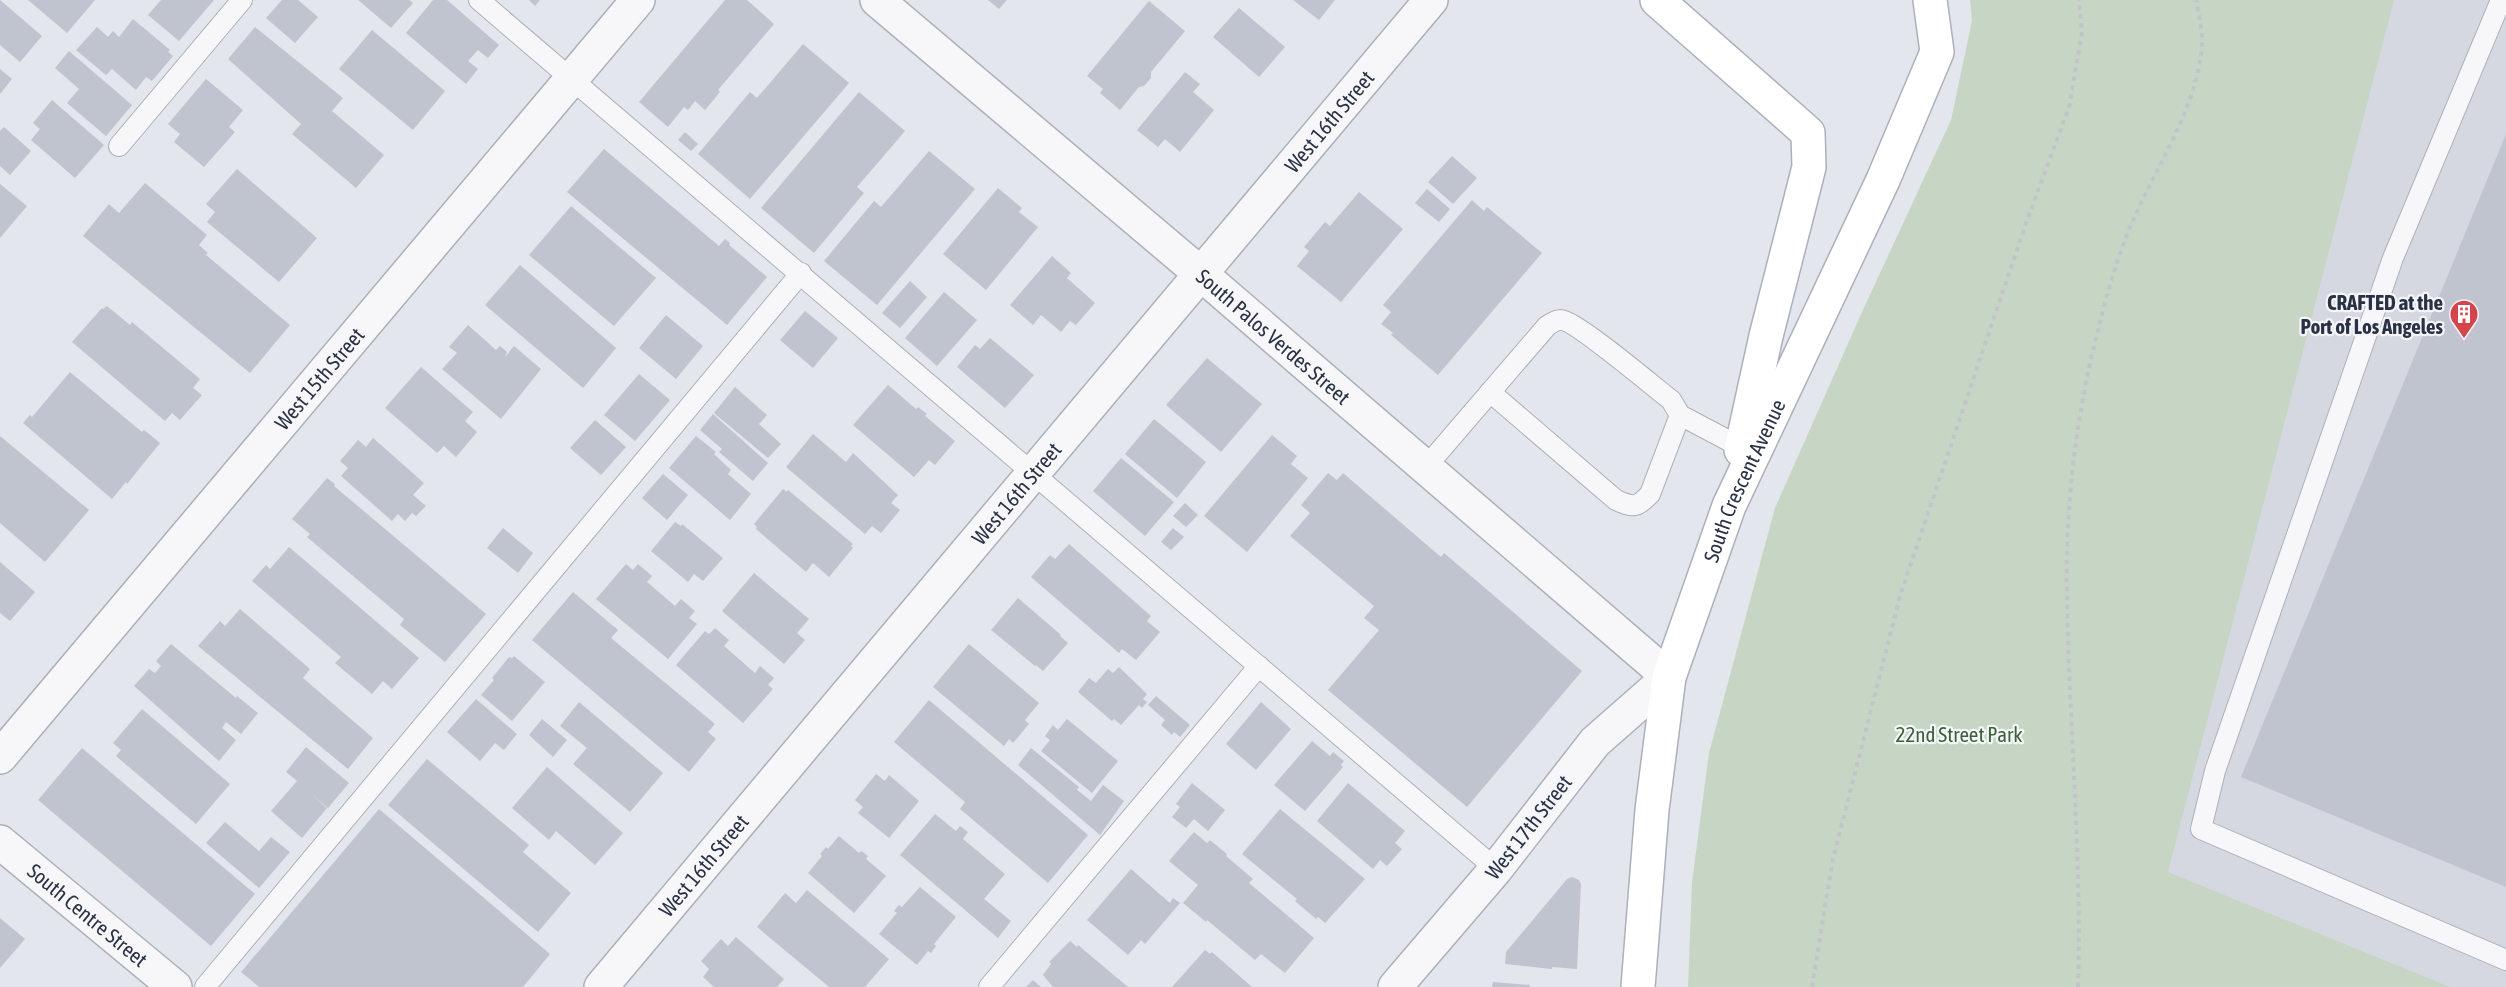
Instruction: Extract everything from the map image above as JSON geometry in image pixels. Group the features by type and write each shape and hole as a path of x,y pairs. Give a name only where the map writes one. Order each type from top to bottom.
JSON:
{"street":[{"name":"West 15th Street","path":"0,757 638,0"},
{"name":"South Palos Verdes Street","path":"877,0 1201,274 1669,677"},
{"name":"West 16th Street","path":"601,987 1431,0"},
{"path":"1657,0 1808,133 1809,167 1766,336 1747,451"},
{"name":"South Crescent Avenue","path":"1638,987 1652,810 1669,677 1747,451 1883,180 1937,52 1930,0"},
{"name":"West 17th Street","path":"1395,987 1496,869 1595,742 1669,677"},
{"name":"South Centre Street","path":"0,842 175,987"}],"lane":[{"path":"119,146 242,0"},
{"path":"479,0 1496,869"},
{"path":"2501,0 2393,258 2215,771 2200,830 2506,960"},
{"path":"205,987 801,273"},
{"path":"1425,468 1547,326 1559,320 1568,322 1586,334 1671,400 1680,415 1747,451"},
{"path":"1490,392 1616,500 1632,506 1641,504 1650,495 1680,415"},
{"path":"989,987 1259,666"}],"path":[{"path":"1812,987 1832,863 1900,596 2025,226 2069,107 2082,32 2079,0"},
{"path":"2078,987 2080,925 2067,595 2068,537 2076,437 2098,330 2124,242 2192,94 2201,54 2201,20 2196,0"}],"shaded area":[{"path":"2109,0 2506,0 2506,987 1797,987"}],"green space":[{"name":"22nd Street Park","path":"1970,0 2394,0 2168,872 2450,987 1688,987 1692,882 1709,753 1775,508 1951,120 1972,21"}],"building":[{"path":"0,0 42,36 20,62 0,45"},
{"path":"28,0 95,0 67,33"},
{"path":"161,0 214,0 179,41 148,15"},
{"path":"282,0 298,0 318,17 295,43 266,18"},
{"path":"358,0 409,0 413,3 391,28"},
{"path":"433,0 447,0 499,45 488,58 478,50 468,61 478,69 466,84 406,33"},
{"path":"529,0 540,0 535,6"},
{"path":"725,0 747,0 774,24 718,90 720,92 705,110 695,101 688,110 684,107 668,127 639,102"},
{"path":"988,0 1007,0 999,9"},
{"path":"1293,0 1335,0 1319,20"},
{"path":"1149,1 1185,31 1151,72 1151,78 1144,86 1139,87 1120,110 1100,93 1103,89 1087,76"},
{"path":"1239,8 1285,47 1259,77 1213,37"},
{"path":"133,19 170,50 168,52 173,56 152,81 146,77 136,90 112,69 106,75 76,50 97,27 108,37 113,31 119,37"},
{"path":"255,27 343,98 332,111 384,155 356,188 292,134 301,124 228,59"},
{"path":"372,30 445,91 413,130 339,69"},
{"path":"803,44 849,83 750,199 698,154 750,92 757,98"},
{"path":"69,51 132,105 106,136 67,103 79,89 55,68"},
{"path":"0,69 12,79 0,94"},
{"path":"1185,72 1200,84 1193,92 1214,110 1180,152 1165,139 1158,147 1137,130"},
{"path":"206,79 243,110 229,127 235,132 204,167 174,142 180,134 168,124"},
{"path":"859,92 905,131 857,187 864,193 814,253 761,208"},
{"path":"52,100 104,145 75,178 31,140 40,129 33,123"},
{"path":"4,127 31,151 10,175 0,166 0,131"},
{"path":"685,132 698,144 691,151 678,140"},
{"name":"CRAFTED at the Port of Los Angeles","path":"2506,134 2506,887 2241,777"},
{"path":"604,149 719,246 725,239 767,277 727,325 567,192"},
{"path":"929,151 975,189 877,305 824,261 874,201 881,207"},
{"path":"1452,156 1477,178 1453,204 1428,182"},
{"path":"237,169 317,238 279,282 207,222 215,212 206,204"},
{"path":"145,183 207,235 199,245 208,253 206,255 290,325 250,373 83,236 109,204 119,213"},
{"path":"0,184 27,206 0,238"},
{"path":"998,188 1022,208 1019,212 1038,227 986,290 943,254"},
{"path":"1427,189 1450,209 1439,222 1415,203"},
{"path":"1359,192 1403,229 1341,302 1297,266 1309,251 1304,247 1325,222 1330,226"},
{"path":"1472,200 1484,211 1487,207 1542,253 1438,375 1381,324 1391,312 1383,305"},
{"path":"571,206 656,278 614,326 529,255"},
{"path":"1052,256 1071,273 1067,278 1095,303 1076,325 1070,321 1061,332 1041,315 1033,325 1010,305"},
{"path":"520,265 616,348 583,388 485,305"},
{"path":"910,281 927,297 900,328 882,313"},
{"path":"944,292 977,320 937,366 905,338"},
{"path":"107,306 130,325 132,322 200,379 193,388 202,395 180,420 172,413 165,421 72,342 102,308"},
{"path":"805,311 838,338 813,368 780,340"},
{"path":"666,315 703,346 676,379 639,348"},
{"path":"468,325 496,350 500,346 507,352 505,357 514,346 541,369 501,419 442,369 457,353 449,347"},
{"path":"990,338 1034,375 1005,408 957,367 975,345 980,349"},
{"path":"1207,358 1262,404 1221,452 1166,405"},
{"path":"421,367 473,412 465,421 477,432 456,457 444,446 437,453 385,408"},
{"path":"70,372 142,432 144,430 160,443 112,499 23,423 30,415 32,417"},
{"path":"639,374 670,400 635,441 604,415"},
{"path":"888,385 916,409 918,407 927,414 925,416 955,441 935,465 929,460 914,477 853,425"},
{"path":"735,387 767,415 759,424 781,444 768,458 714,413"},
{"path":"713,414 768,463 753,481 719,452 722,449 700,430"},
{"path":"1154,419 1206,462 1177,498 1125,454"},
{"path":"595,420 626,447 601,475 570,448"},
{"path":"813,434 846,462 853,453 898,495 891,503 900,510 881,533 872,526 865,534 786,467"},
{"path":"1272,435 1297,456 1291,464 1308,478 1247,552 1204,516"},
{"path":"0,436 89,510 45,562 0,523"},
{"path":"696,436 716,452 714,454 731,470 728,474 751,494 730,520 669,468"},
{"path":"373,438 424,483 413,495 426,506 416,516 412,513 405,521 398,514 392,521 341,476 348,468 340,461 358,440 366,447"},
{"path":"1121,458 1174,502 1145,536 1093,491"},
{"path":"1328,473 1337,480 1343,473 1441,557 1444,553 1582,671 1467,807 1328,690 1379,630 1364,618 1374,606 1290,536 1310,513 1301,505"},
{"path":"663,474 688,495 667,520 642,498"},
{"path":"327,478 486,614 445,662 400,625 404,619 307,537 310,534 292,519"},
{"path":"783,489 787,492 788,490 853,544 851,546 853,548 829,577 813,563 806,572 756,529 754,524"},
{"path":"1185,503 1198,515 1186,527 1173,516"},
{"path":"675,522 681,526 682,524 723,558 703,581 694,574 688,582 651,551"},
{"path":"503,528 533,553 518,573 487,548"},
{"path":"1173,528 1184,537 1171,550 1161,542"},
{"path":"1069,544 1151,616 1147,621 1160,632 1136,660 1122,649 1119,653 1031,577 1050,555 1055,559"},
{"path":"289,547 419,658 392,689 383,681 372,694 335,663 341,657 252,581 266,565 270,569"},
{"path":"0,562 35,592 10,621 0,613"},
{"path":"626,564 633,570 638,564 652,576 647,582 675,606 681,599 695,611 689,618 697,624 668,659 596,599"},
{"path":"754,573 809,619 797,633 805,640 784,664 722,611"},
{"path":"573,592 618,630 611,638 715,724 708,732 716,739 689,772 532,640"},
{"path":"1018,598 1068,643 1043,671 991,630"},
{"path":"240,609 310,669 303,678 373,738 348,769 198,646 220,621 225,626"},
{"path":"715,628 729,640 724,646 755,673 760,666 774,678 768,685 773,689 743,723 676,665 705,631 709,634"},
{"path":"171,644 236,698 237,696 258,713 241,734 226,722 222,728 236,740 219,761 134,686 149,669 155,673 161,666 156,661"},
{"path":"969,644 1039,703 1025,720 1029,724 1013,743 1009,739 1004,746 933,687"},
{"path":"514,656 545,682 512,721 481,695 509,657"},
{"path":"1119,667 1147,694 1143,699 1147,702 1142,708 1139,705 1121,725 1114,719 1112,721 1078,692 1089,678 1096,683 1108,669 1113,673"},
{"path":"1156,696 1190,725 1180,737 1174,732 1172,735 1161,725 1165,720 1148,705"},
{"path":"476,699 517,734 504,750 495,743 480,761 447,732"},
{"path":"929,700 1088,835 1048,883 960,809 965,802 894,742"},
{"path":"579,702 663,773 630,812 573,764 587,748 560,726"},
{"path":"1261,702 1291,729 1256,770 1226,744"},
{"path":"142,709 230,784 196,824 116,756 121,750 113,743"},
{"path":"542,719 567,740 553,757 529,735"},
{"path":"1067,719 1118,761 1092,793 1041,751 1050,740 1045,736 1053,725 1058,730"},
{"path":"1312,741 1330,756 1333,752 1344,761 1341,765 1343,767 1305,811 1274,785"},
{"path":"306,747 349,783 328,808 311,794 327,808 302,838 271,811 297,781 286,772"},
{"path":"82,748 255,894 211,946 38,800"},
{"path":"1031,748 1079,787 1077,790 1091,801 1103,785 1124,801 1100,835 1018,765"},
{"path":"427,759 529,845 523,852 571,893 538,932 388,805"},
{"path":"547,767 623,833 595,865 556,831 549,840 512,808"},
{"path":"876,774 885,781 889,775 919,801 889,838 858,813 863,807 855,800"},
{"path":"1192,783 1225,810 1208,831 1194,819 1186,828 1172,817 1180,807 1176,804"},
{"path":"1348,783 1405,831 1395,843 1402,849 1387,866 1380,860 1373,869 1317,821"},
{"path":"379,809 550,954 523,987 259,987 241,972"},
{"path":"1280,809 1365,879 1325,923 1318,917 1316,919 1295,901 1297,899 1242,854"},
{"path":"935,814 956,831 960,826 968,832 963,839 1005,874 984,899 1011,921 998,938 900,855"},
{"path":"225,822 259,851 271,837 290,852 259,888 206,843"},
{"path":"1194,832 1207,843 1210,840 1227,854 1226,856 1253,879 1249,883 1314,938 1285,973 1261,954 1255,960 1183,903 1198,885 1169,861"},
{"path":"839,836 859,853 861,851 868,856 866,859 886,876 854,913 808,873 822,856 820,854 826,847 828,849"},
{"path":"1131,869 1170,903 1173,898 1180,903 1145,944 1141,940 1128,955 1087,920"},
{"path":"1572,877 1579,880 1581,884 1577,969 1505,964 1506,952 1567,879"},
{"path":"920,887 956,917 934,944 936,946 931,953 928,951 917,965 879,934 897,913 894,911 899,905 902,907"},
{"path":"807,890 889,959 865,987 829,987 757,927 785,893 796,903"},
{"path":"0,918 25,939 0,968"},
{"path":"736,937 784,979 777,987 714,987 703,977 709,969 701,961 721,939 728,946"},
{"path":"1070,941 1077,947 1078,945 1128,987 1053,987 1043,975 1051,964 1049,962"},
{"path":"1205,950 1210,954 1212,952 1252,987 1172,987"},
{"path":"1033,980 1041,987 1026,987"},
{"path":"1493,982 1530,985 1529,987 1492,987"}],"place":[{"name":"CRAFTED at the Port of Los Angeles","path":"2464,340"}]}
